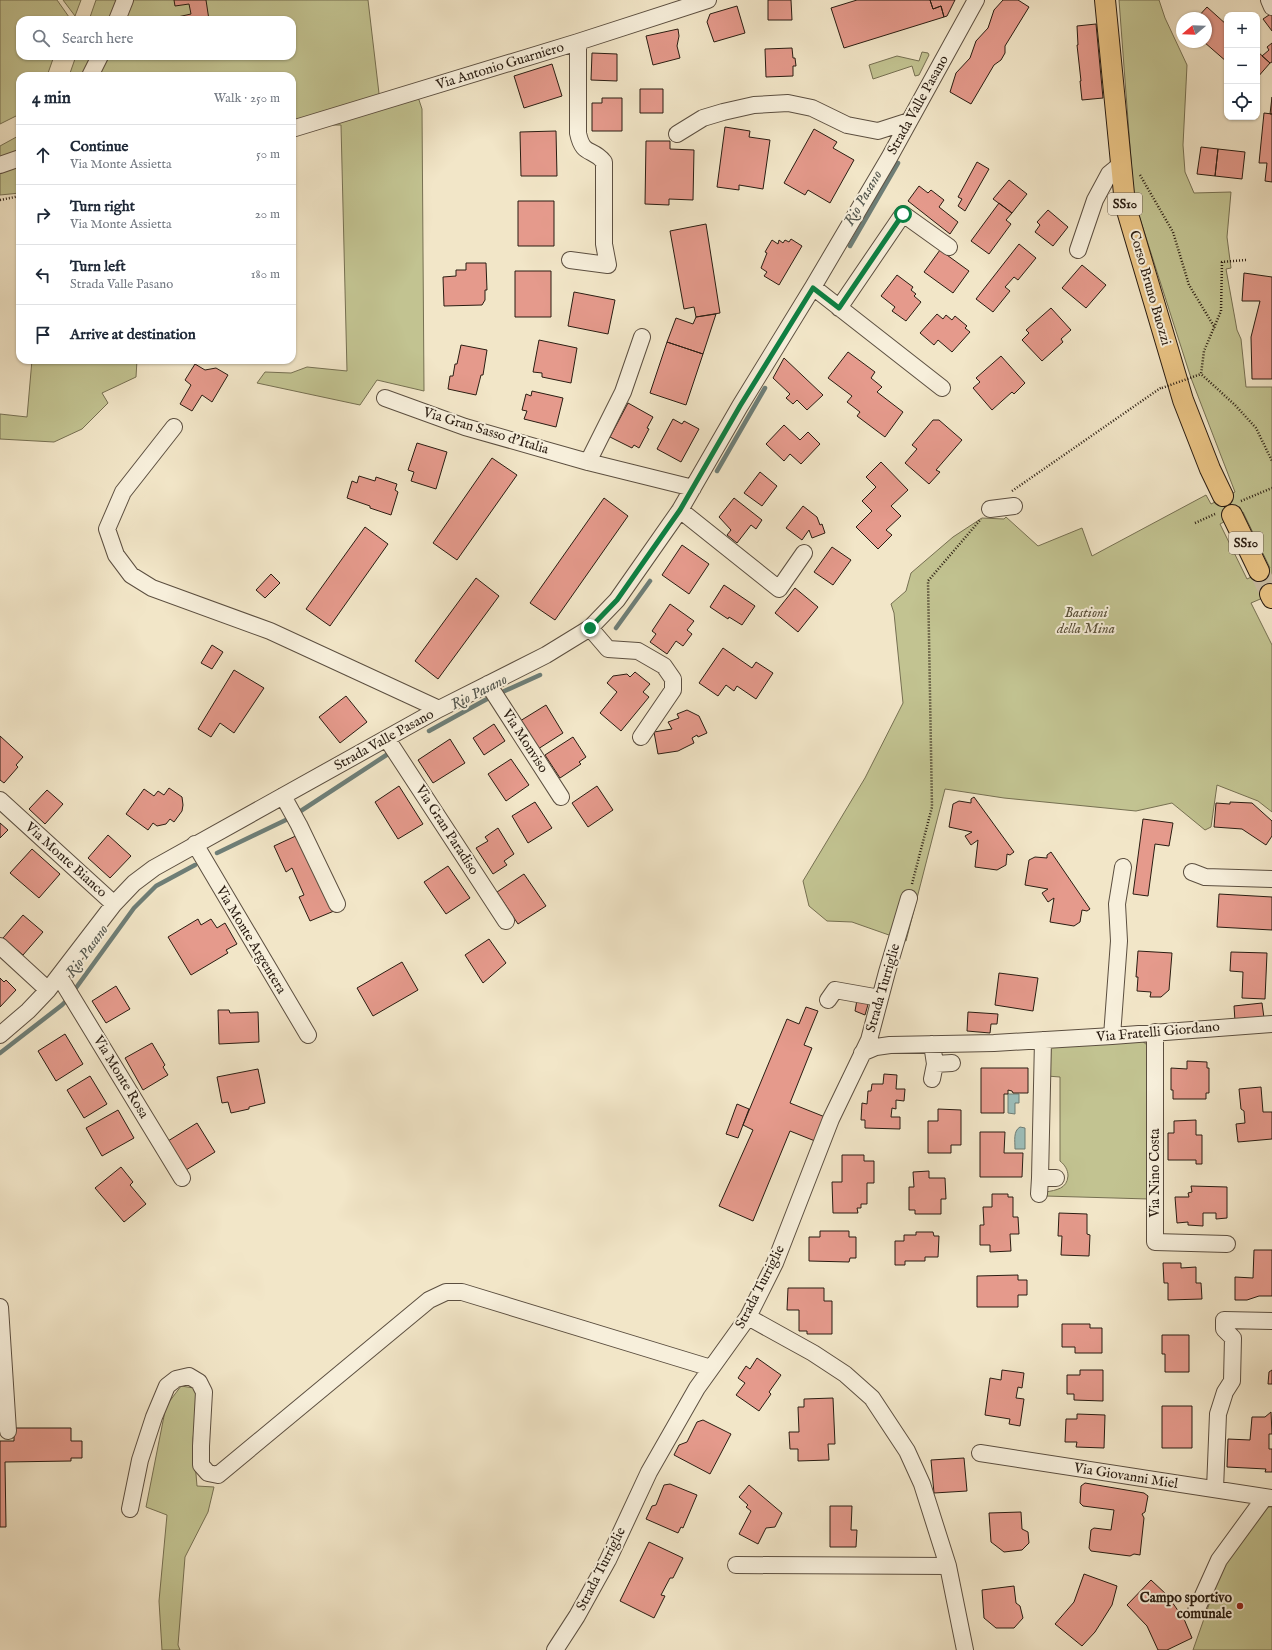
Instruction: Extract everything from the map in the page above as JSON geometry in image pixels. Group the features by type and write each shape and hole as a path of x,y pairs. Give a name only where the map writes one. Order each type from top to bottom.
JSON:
{"main road":[{"name":"Corso Bruno Buozzi","path":"1105,0 1125,204 1183,400 1210,469 1223,496"},
{"name":"SS10","path":"1232,515 1259,572"}],"street":[{"path":"119,16 125,0"},
{"name":"Via Antonio Guarniero","path":"296,128 578,42 708,0"},
{"name":"Strada Valle Pasano","path":"0,1035 28,1011 48,990 114,904 134,883 154,868 195,844 287,803 387,739 439,709 493,691 546,655 590,628 617,600 680,510 740,406 813,288 909,121 976,0"},
{"path":"1268,0 1272,7"},
{"path":"570,260 608,265 604,244 604,162 599,156 585,151 580,144 578,133 578,42"},
{"path":"92,72 98,60"},
{"path":"677,134 703,118 723,112 754,105 788,103 812,108 848,125 878,131 909,121"},
{"path":"0,165 16,159"},
{"path":"1078,250 1095,200 1109,174 1120,165"},
{"path":"839,308 903,214 949,247"},
{"path":"813,288 942,388"},
{"path":"588,462 623,392 642,337"},
{"name":"Via Gran Sasso d'Italia","path":"385,398 465,427 588,462 693,488"},
{"path":"174,428 123,492 107,529 116,555 131,575 152,588 270,631 439,709"},
{"path":"990,509 1014,506"},
{"path":"680,510 778,588 804,553"},
{"path":"590,628 608,650 638,651 664,666 673,679 673,690 641,737"},
{"name":"Via Monviso","path":"493,691 561,797"},
{"name":"Via Gran Paradiso","path":"387,739 506,921"},
{"name":"Via Monte Bianco","path":"0,800 114,904"},
{"path":"287,803 337,904"},
{"name":"Via Monte Argentera","path":"195,844 308,1035"},
{"path":"1112,1036 1119,941 1117,904 1122,867"},
{"path":"1192,872 1204,877 1272,879"},
{"name":"Strada Turriglie","path":"556,1650 608,1560 649,1472 697,1388 748,1317 775,1263 831,1119 868,1040 909,898"},
{"path":"0,946 48,990"},
{"name":"Via Monte Rosa","path":"59,976 182,1178"},
{"path":"828,1000 836,990 880,998"},
{"name":"Via Fratelli Giordano","path":"862,1053 876,1047 890,1045 994,1043 1272,1024"},
{"name":"Via Nino Costa","path":"1155,1032 1155,1242 1227,1244"},
{"path":"1039,1194 1048,1178 1043,1040"},
{"path":"932,1044 934,1072 952,1063"},
{"path":"130,1509 140,1460 154,1417 167,1386 176,1379 189,1376 199,1382 204,1392 201,1465 208,1473 218,1475 428,1300 446,1292 462,1292 711,1368"},
{"path":"0,1307 8,1431"},
{"path":"748,1317 814,1353 845,1374 872,1398 907,1451 922,1484 948,1566 965,1650"},
{"path":"1215,1489 1218,1414 1225,1392 1232,1381 1233,1338 1224,1329 1224,1320 1272,1321"},
{"name":"Via Giovanni Miel","path":"980,1454 1268,1497"},
{"path":"1196,1611 1219,1560 1268,1497"},
{"path":"736,1565 948,1566"}],"path":[{"path":"1120,165 1141,176 1173,232 1189,285 1215,328"},
{"path":"0,200 16,197"},
{"path":"1201,374 1204,351 1221,311 1222,262 1246,260"},
{"path":"1162,388 1201,374"},
{"path":"1201,374 1235,405 1256,428 1272,461"},
{"path":"909,898 932,807 928,581 995,503 1142,400"}],"green space":[{"path":"0,0 57,0 68,16 16,16 16,60 53,60 48,72 16,72 16,116 0,124"},
{"path":"63,0 81,0 75,16"},
{"path":"96,0 368,0 380,102 416,91 422,109 424,391 377,380 360,405 257,383 265,372 291,373 307,367 347,371 341,125 296,125 296,72 70,72 75,60 296,60 296,16 90,16"},
{"name":"Bastioni della Mina","path":"1119,0 1159,0 1165,18 1176,42 1176,48 1179,48 1187,65 1183,145 1185,172 1194,193 1231,192 1227,237 1231,268 1226,269 1237,330 1241,339 1246,387 1272,387 1272,594 1251,603 1272,645 1272,812 1258,801 1217,785 1211,827 1205,830 1172,803 1136,811 1004,798 945,789 906,941 852,922 827,921 809,906 803,881 865,778 903,703 894,613 891,604 906,591 911,573 953,537 982,518 1004,519 1006,517 1038,546 1082,528 1092,556 1206,495 1211,504 1235,492 1191,378 1134,200","holes":["1243,512 1270,568 1247,579 1220,524"]},
{"path":"922,52 928,53 929,55 919,75 915,76 912,66 873,79 869,65 897,56 919,61"},
{"path":"16,137 16,193 0,195 0,146"},
{"path":"32,364 137,364 136,377 102,393 108,403 82,429 54,442 0,439 0,414 27,417"},
{"path":"1141,1040 1147,1045 1149,1050 1149,1199 1045,1196 1046,1192 1060,1188 1066,1184 1068,1176 1066,1168 1060,1161 1060,1077 1047,1076 1047,1047"},
{"path":"181,1386 194,1388 198,1396 193,1439 197,1486 214,1487 208,1512 185,1557 178,1645 180,1650 162,1650 159,1601 167,1515 146,1507 166,1406"},
{"name":"Campo sportivo comunale","path":"1267,1507 1272,1507 1272,1650 1193,1650 1224,1562"}],"water":[{"path":"1008,1094 1019,1094 1019,1103 1015,1103 1015,1114 1008,1113"},
{"path":"1020,1127 1025,1128 1025,1149 1015,1149 1015,1134"}],"building":[{"path":"174,0 206,0 208,16 182,16 191,14 189,4 175,6"},
{"path":"768,0 791,0 792,20 768,20"},
{"path":"857,0 930,0 933,9 941,6 944,17 844,48 831,8"},
{"path":"930,0 955,0 947,16 944,17 941,6 933,9"},
{"path":"1003,0 1018,0 1029,7 1005,46 1005,53 1001,60 994,65 971,104 950,92 956,73 970,58 976,41 988,28 994,10"},
{"path":"737,6 745,33 714,42 707,22 710,14"},
{"path":"1207,7 1224,22 1224,59 1211,48 1212,12 1202,12"},
{"path":"1272,13 1272,31 1263,19"},
{"path":"1096,24 1103,98 1082,100 1077,45 1077,26"},
{"path":"678,29 679,36 677,46 680,58 653,65 646,36"},
{"path":"1272,43 1272,62 1270,63 1262,56 1269,50 1267,47"},
{"path":"792,48 796,66 793,66 793,76 766,77 765,49"},
{"path":"592,53 617,54 617,81 591,80"},
{"path":"1260,54 1270,63 1260,75"},
{"path":"552,64 562,96 524,108 514,76"},
{"path":"640,89 663,89 663,113 640,113"},
{"path":"1272,97 1272,114 1270,114"},
{"path":"602,98 622,98 622,131 592,131 592,103 602,103"},
{"path":"1264,113 1272,114 1272,182 1265,181 1267,163 1259,163"},
{"path":"725,127 750,131 749,137 770,140 763,189 739,185 739,190 717,187"},
{"path":"814,129 837,142 833,148 854,160 830,203 808,190 805,195 784,183"},
{"path":"556,131 557,176 521,176 520,132"},
{"path":"646,141 670,141 670,149 694,150 693,200 669,199 669,205 645,204"},
{"path":"1201,147 1218,149 1215,176 1197,174"},
{"path":"1218,149 1245,152 1242,179 1215,176"},
{"path":"977,162 989,169 965,211 958,206 962,199 958,197"},
{"path":"1009,180 1027,194 1012,213 993,199"},
{"path":"919,186 928,193 931,190 944,200 939,207 958,222 950,234 908,201"},
{"path":"518,201 554,201 554,246 518,246"},
{"path":"999,203 1012,213 1006,220 1011,224 989,254 971,241"},
{"path":"1048,210 1068,227 1053,246 1035,232 1040,225 1037,222"},
{"path":"706,224 720,313 696,317 694,307 684,309 670,231"},
{"path":"791,239 802,246 779,285 764,276 767,272 761,268 767,253 765,252 772,240 778,244 779,240 783,243 785,240 789,242"},
{"path":"1019,244 1036,258 1018,280 1014,277 1005,287 1010,291 993,312 976,299"},
{"path":"940,250 969,271 953,293 924,272"},
{"path":"466,263 486,263 487,290 485,290 485,300 482,305 444,306 443,277 456,276 456,270 466,270"},
{"path":"1082,265 1106,285 1086,308 1062,288"},
{"path":"515,271 551,271 551,317 515,317"},
{"path":"1244,273 1272,277 1272,379 1252,379 1251,337 1260,301 1242,301"},
{"path":"897,275 913,287 911,290 916,294 914,296 921,302 906,321 892,311 895,307 881,296"},
{"path":"574,292 615,300 608,334 568,326"},
{"path":"1051,308 1071,330 1061,339 1063,342 1042,361 1022,340 1029,333 1026,330"},
{"path":"716,314 703,354 667,342 676,318 693,324 696,317"},
{"path":"937,314 943,319 946,315 952,320 955,316 967,326 965,328 970,332 952,352 938,340 934,345 920,333"},
{"path":"539,340 577,348 571,383 542,377 542,373 533,372"},
{"path":"667,342 703,354 686,405 650,393"},
{"path":"461,345 487,350 483,375 481,375 476,395 448,389 450,376 453,376"},
{"path":"848,352 875,372 871,378 882,387 877,392 903,412 885,437 857,416 860,412 847,402 852,396 828,378"},
{"path":"1001,356 1025,383 1014,394 1012,392 992,410 973,388 980,382 976,378"},
{"path":"784,358 823,395 807,410 797,400 793,404 786,398 790,394 773,378"},
{"path":"195,364 205,370 216,368 228,375 212,402 202,395 192,411 180,404 191,385 185,380"},
{"path":"532,391 563,398 556,427 524,419 527,411 522,410 526,394 531,396"},
{"path":"628,403 653,417 647,428 649,429 639,448 634,445 632,448 610,437"},
{"path":"673,419 682,424 684,421 699,429 681,462 657,449"},
{"path":"933,420 939,420 962,440 936,470 940,472 929,484 905,463 917,449 912,445"},
{"path":"784,425 800,440 808,432 820,444 801,464 790,454 784,461 766,444"},
{"path":"417,443 447,452 436,489 411,481 414,472 408,470"},
{"path":"492,458 517,475 457,560 433,543"},
{"path":"881,462 908,490 891,506 901,516 886,530 892,535 878,549 856,527 872,511 862,501 876,487 866,477"},
{"path":"760,472 777,486 762,506 744,493"},
{"path":"359,476 375,481 376,477 397,484 395,490 398,492 391,515 347,498 352,481 357,483"},
{"path":"604,498 628,516 555,620 530,603"},
{"path":"734,498 762,520 756,529 751,525 737,543 727,535 731,530 719,517"},
{"path":"803,506 817,517 820,525 822,524 825,533 812,538 809,530 802,540 786,528"},
{"path":"365,527 388,544 330,626 306,609"},
{"path":"682,545 709,564 689,594 662,575"},
{"path":"832,547 851,560 833,585 814,572"},
{"path":"271,574 280,583 265,598 256,590"},
{"path":"476,578 499,596 438,679 415,661"},
{"path":"724,585 755,606 742,625 729,617 728,619 710,607"},
{"path":"795,588 818,607 798,632 775,613"},
{"path":"670,604 694,621 687,630 692,634 683,646 676,641 667,654 650,642 656,634 652,631"},
{"path":"212,645 223,652 212,669 201,663"},
{"path":"723,648 752,668 756,662 773,673 756,699 737,686 734,691 726,685 718,696 699,683"},
{"path":"234,670 264,688 234,733 220,723 211,737 198,729"},
{"path":"635,672 650,684 643,692 649,697 621,731 600,713 617,692 607,683 613,676 627,674 630,677"},
{"path":"346,696 367,722 340,743 319,717"},
{"path":"546,705 563,733 538,749 520,721"},
{"path":"687,710 699,716 707,733 698,737 697,735 692,738 694,743 678,751 658,754 654,732 672,729 668,722 679,718 677,714"},
{"path":"494,724 505,741 484,755 473,738"},
{"path":"0,736 23,757 16,765 18,767 4,783 0,780"},
{"path":"573,737 586,757 579,762 581,764 560,778 545,755"},
{"path":"450,739 465,763 433,783 418,760"},
{"path":"511,759 529,785 506,801 488,774"},
{"path":"399,786 423,824 398,839 375,802"},
{"path":"597,786 613,810 588,827 572,803"},
{"path":"169,788 182,797 182,811 174,822 170,819 166,824 157,826 153,823 148,830 126,814 144,789 154,796 158,791 164,795"},
{"path":"47,790 63,804 45,824 29,809"},
{"path":"974,797 1014,852 1010,855 1007,854 1006,865 997,870 975,867 978,840 971,845 965,836 972,832 949,827 953,804 959,801 971,803 971,799"},
{"path":"535,802 552,828 528,843 512,816"},
{"path":"1230,802 1252,803 1272,821 1272,836 1266,845 1242,829 1214,827 1216,803 1230,804"},
{"path":"1143,819 1173,823 1169,846 1155,844 1148,896 1133,894"},
{"path":"0,823 8,830 0,838"},
{"path":"498,828 514,854 504,861 507,865 493,874 476,848 488,841 485,837"},
{"path":"300,834 334,911 310,921 299,897 304,895 292,868 286,872 274,846"},
{"path":"108,835 131,856 110,878 88,858"},
{"path":"32,849 60,874 39,898 10,873"},
{"path":"1051,852 1090,909 1087,911 1082,910 1080,922 1074,926 1050,922 1054,898 1048,902 1042,893 1048,889 1025,885 1029,860 1035,857 1047,858 1047,855"},
{"path":"448,866 470,898 446,914 424,882"},
{"path":"524,874 546,906 518,924 497,892"},
{"path":"1219,894 1272,897 1272,930 1217,927"},
{"path":"23,915 43,932 23,955 3,938"},
{"path":"198,919 201,925 211,919 217,928 225,923 237,944 226,950 228,953 191,975 168,937"},
{"path":"489,939 506,963 483,983 465,955"},
{"path":"1138,951 1172,953 1169,990 1161,997 1150,997 1151,992 1137,991 1138,977 1136,977"},
{"path":"1231,952 1267,953 1265,999 1242,998 1243,972 1230,971"},
{"path":"402,962 418,990 373,1016 357,988"},
{"path":"999,973 1038,978 1033,1011 995,1005"},
{"path":"0,978 4,982 6,980 16,990 0,1007"},
{"path":"116,986 130,1009 106,1023 92,1001"},
{"path":"857,1000 869,1001 865,1015 855,1011"},
{"path":"1262,1003 1264,1018 1235,1021 1234,1006"},
{"path":"806,1007 818,1011 804,1045 812,1048 790,1103 825,1117 815,1141 790,1131 753,1221 719,1206 753,1130 743,1125 787,1019 799,1024"},
{"path":"218,1010 229,1010 230,1013 258,1012 259,1042 219,1044"},
{"path":"968,1012 998,1014 997,1024 991,1024 990,1033 967,1031"},
{"path":"65,1034 83,1064 56,1081 38,1051"},
{"path":"152,1043 165,1065 163,1067 168,1075 143,1090 125,1058"},
{"path":"1187,1061 1207,1062 1207,1068 1209,1068 1209,1093 1206,1093 1206,1099 1173,1099 1173,1090 1171,1090 1171,1068 1187,1069"},
{"path":"981,1068 1028,1068 1028,1093 1013,1093 1012,1091 1008,1090 1008,1094 1004,1094 1004,1113 981,1113"},
{"path":"258,1069 265,1103 249,1107 249,1109 231,1113 228,1102 222,1103 217,1077"},
{"path":"884,1074 897,1075 896,1089 905,1089 904,1101 896,1100 896,1109 892,1108 891,1117 900,1117 900,1129 865,1128 865,1120 861,1120 862,1103 867,1104 868,1091 871,1091 872,1084 883,1084"},
{"path":"90,1076 107,1104 84,1118 67,1090"},
{"path":"1261,1087 1263,1112 1272,1112 1272,1139 1238,1142 1236,1124 1245,1123 1244,1111 1241,1109 1239,1089"},
{"path":"737,1104 749,1109 738,1138 726,1134"},
{"path":"938,1109 961,1110 961,1145 951,1145 951,1153 928,1153 928,1121 938,1121"},
{"path":"118,1110 134,1138 102,1156 86,1128"},
{"path":"1196,1120 1196,1135 1202,1135 1202,1164 1196,1164 1196,1160 1168,1160 1168,1133 1174,1133 1174,1121"},
{"path":"197,1123 215,1152 186,1170 168,1141"},
{"path":"980,1132 1005,1132 1004,1153 1023,1153 1022,1177 980,1177"},
{"path":"842,1155 864,1155 864,1161 874,1161 874,1183 867,1183 867,1204 861,1204 861,1208 857,1208 858,1213 833,1213 832,1182 842,1182"},
{"path":"121,1167 133,1182 130,1185 146,1204 124,1222 95,1188"},
{"path":"929,1171 929,1178 945,1178 946,1199 941,1199 941,1214 915,1214 915,1210 909,1210 909,1187 914,1187 913,1172"},
{"path":"1191,1186 1227,1187 1227,1218 1216,1219 1216,1213 1203,1213 1203,1226 1188,1225 1188,1222 1177,1223 1175,1197 1189,1197 1188,1193 1192,1192"},
{"path":"992,1194 1008,1194 1008,1197 1013,1197 1013,1217 1018,1217 1019,1234 1010,1234 1011,1251 990,1252 990,1245 980,1245 980,1225 984,1225 983,1207 992,1207"},
{"path":"1059,1213 1087,1214 1087,1234 1090,1235 1089,1256 1061,1255 1062,1236 1058,1236"},
{"path":"820,1231 849,1231 849,1237 856,1237 856,1258 850,1258 849,1262 809,1261 809,1237 820,1237"},
{"path":"916,1232 933,1232 934,1236 939,1236 938,1257 925,1257 925,1261 905,1261 905,1265 895,1265 895,1241 904,1241 904,1235 916,1235"},
{"path":"1254,1250 1272,1250 1272,1296 1259,1296 1247,1300 1235,1300 1235,1277 1253,1278"},
{"path":"1163,1263 1181,1263 1181,1268 1196,1267 1196,1283 1201,1283 1202,1299 1168,1300 1168,1283 1164,1283"},
{"path":"1018,1275 1018,1280 1027,1280 1027,1295 1018,1295 1018,1307 977,1307 977,1276"},
{"path":"788,1288 824,1288 824,1301 832,1301 832,1334 807,1334 807,1331 799,1331 799,1310 787,1310"},
{"path":"1062,1324 1090,1324 1090,1328 1102,1328 1102,1353 1075,1353 1075,1347 1062,1347"},
{"path":"1162,1335 1189,1335 1189,1372 1165,1372 1165,1354 1162,1354"},
{"path":"757,1358 781,1375 769,1392 771,1394 759,1411 736,1395 745,1383 738,1378 746,1366 750,1369"},
{"path":"1002,1370 1024,1373 1022,1388 1018,1387 1016,1398 1024,1399 1020,1426 1009,1424 1010,1419 985,1415 990,1378 1001,1380"},
{"path":"1080,1370 1103,1370 1103,1401 1074,1400 1074,1394 1067,1394 1067,1375 1080,1375"},
{"path":"1272,1370 1272,1384 1268,1384 1269,1372"},
{"path":"833,1398 835,1444 828,1444 829,1460 798,1461 798,1449 790,1449 789,1432 799,1432 798,1407 804,1407 804,1399"},
{"path":"1162,1406 1192,1406 1192,1448 1162,1448"},
{"path":"1271,1412 1272,1434 1269,1434 1269,1449 1272,1449 1272,1472 1265,1472 1266,1469 1227,1467 1228,1439 1250,1440 1252,1417 1265,1417"},
{"path":"1077,1414 1105,1415 1104,1448 1076,1447 1077,1442 1065,1442 1066,1419 1077,1419"},
{"path":"703,1420 731,1434 710,1474 674,1455 679,1445 687,1442 697,1422"},
{"path":"14,1428 71,1428 71,1441 82,1441 82,1458 71,1458 71,1461 5,1462 6,1527 0,1527 0,1441 14,1441"},
{"path":"964,1458 967,1491 934,1493 931,1460"},
{"path":"1085,1483 1144,1493 1148,1496 1145,1512 1142,1514 1144,1518 1140,1555 1134,1554 1130,1556 1091,1551 1089,1548 1091,1530 1094,1528 1111,1530 1114,1510 1083,1506 1080,1503 1081,1486"},
{"path":"670,1484 697,1495 683,1528 681,1527 678,1533 646,1519 652,1506 656,1505 664,1485"},
{"path":"749,1485 782,1513 775,1527 766,1528 758,1544 739,1534 751,1511 746,1507 748,1505 739,1497"},
{"path":"830,1506 852,1506 851,1530 857,1530 856,1547 830,1547"},
{"path":"1021,1512 1022,1529 1028,1532 1029,1543 1022,1550 1004,1552 991,1542 989,1513"},
{"path":"649,1542 683,1558 673,1578 670,1578 661,1595 665,1596 654,1618 620,1601"},
{"path":"1084,1574 1117,1586 1112,1605 1095,1632 1082,1646 1055,1624 1074,1602"},
{"path":"1151,1580 1167,1595 1184,1619 1192,1638 1167,1650 1158,1650 1147,1626 1127,1605"},
{"path":"1014,1586 1016,1603 1020,1606 1023,1618 1014,1628 996,1628 984,1618 982,1590"}],"waterway":[{"name":"Rio Pasano","path":"850,246 898,163"},
{"name":"Rio Pasano","path":"717,471 765,388"},
{"name":"Rio Pasano","path":"616,628 650,581"},
{"name":"Rio Pasano","path":"429,731 487,699 540,675"},
{"name":"Rio Pasano","path":"217,853 290,818 388,754"},
{"name":"Rio Pasano","path":"73,992 134,908 156,886 195,865"},
{"name":"Rio Pasano","path":"0,1053 69,998"}],"tunnel":[{"path":"1259,571 1270,594"}],"place":[{"name":"Campo sportivo comunale","path":"1240,1606"}],"route":[{"path":"590,628 617,600 680,510 740,406 813,288 839,308 903,214"}]}
